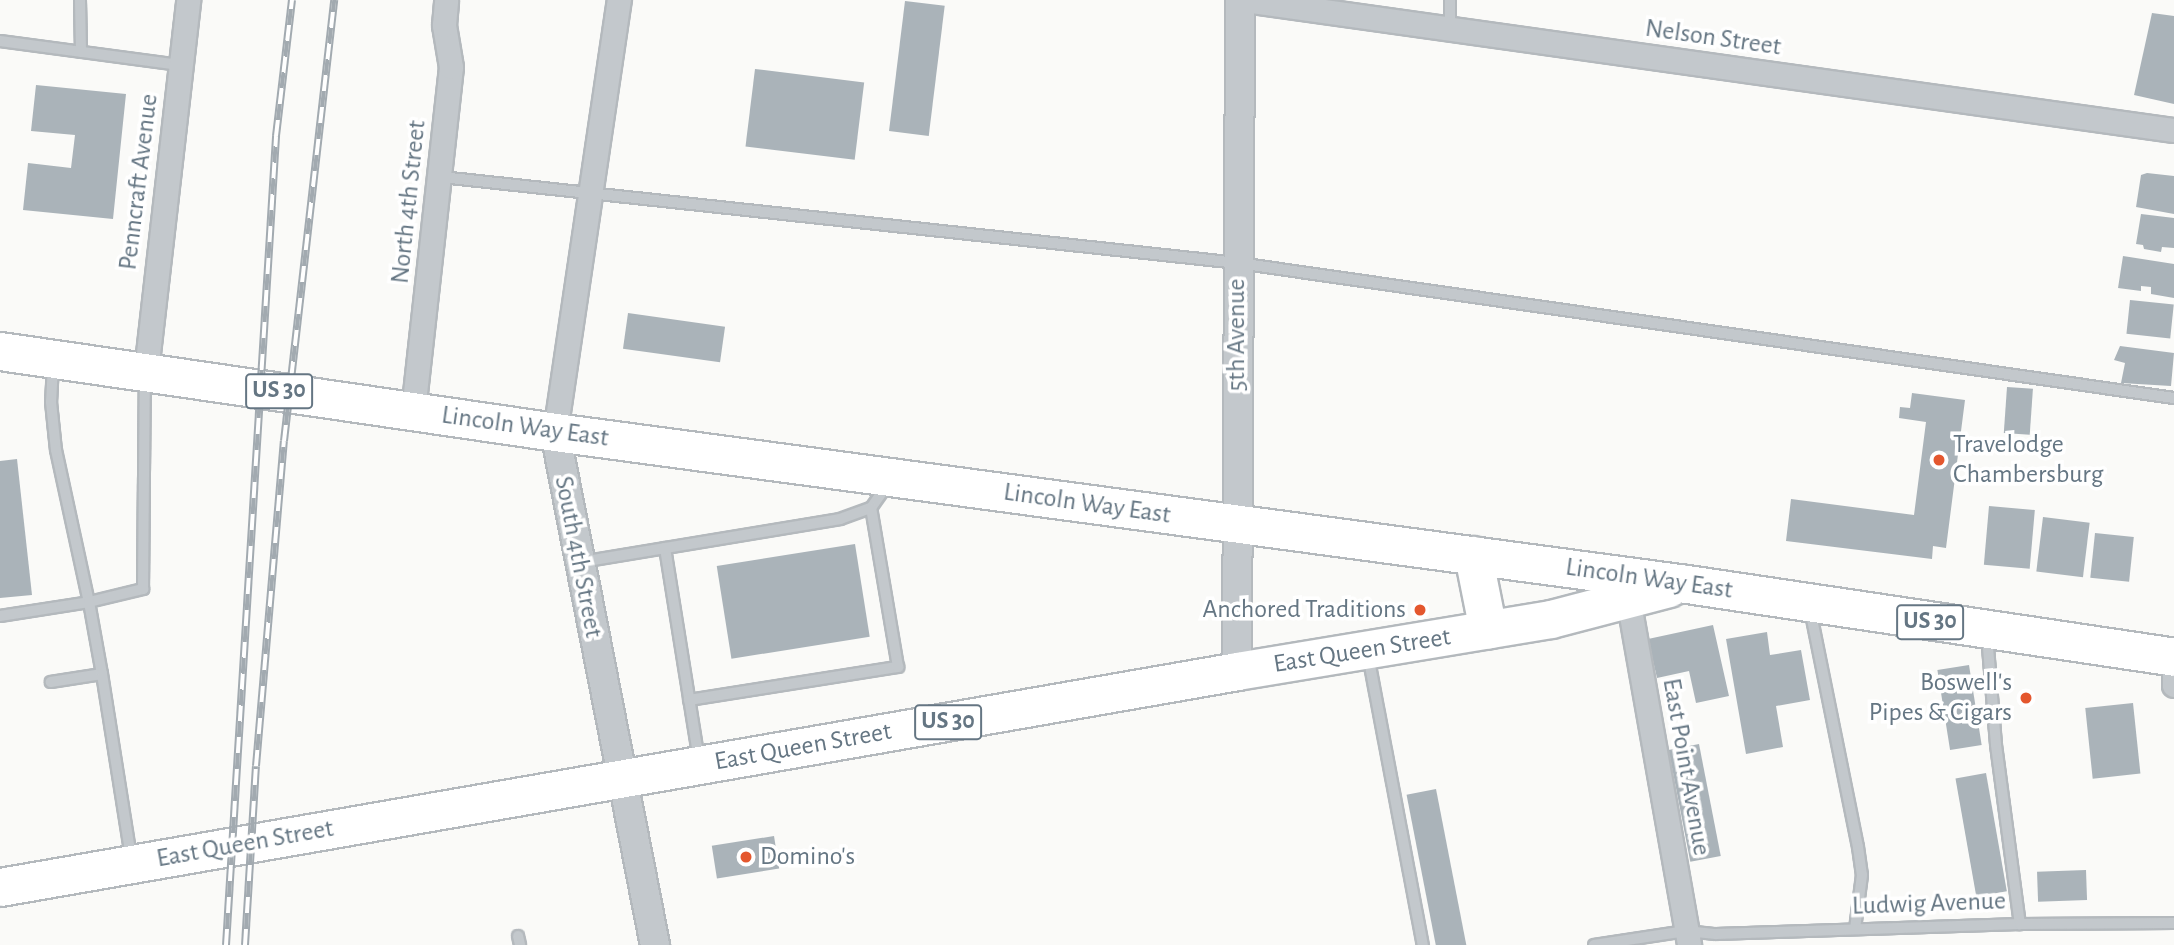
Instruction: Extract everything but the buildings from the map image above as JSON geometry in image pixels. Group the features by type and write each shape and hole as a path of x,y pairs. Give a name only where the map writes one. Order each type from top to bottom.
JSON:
{"highway":[{"name":"Lincoln Way East","path":"0,351 555,432 1687,584 2174,662"},
{"path":"1474,555 1488,630"},
{"name":"East Queen Street","path":"0,887 1237,671 1551,619 1687,584"}],"street":[{"name":"Penncraft Avenue","path":"146,371 188,0"},
{"name":"North 4th Street","path":"413,411 441,177 451,67 444,25 446,0"},
{"name":"South 4th Street","path":"619,0 555,432 655,945"},
{"name":"Nelson Street","path":"1242,0 2174,130"},
{"name":"5th Avenue","path":"1237,671 1242,0"},
{"name":"East Point Avenue","path":"1628,598 1688,938"}],"lane":[{"path":"79,0 81,52"},
{"path":"1450,0 1450,29"},
{"path":"0,41 181,65"},
{"path":"441,177 1238,263 2174,398"},
{"path":"53,358 51,402 56,450 89,602 132,864"},
{"path":"0,616 89,602 143,589 146,371"},
{"path":"579,563 840,519 871,508 893,477"},
{"path":"689,701 898,667 871,508"},
{"path":"665,548 700,765"},
{"path":"1809,603 1862,875 1855,929"},
{"path":"1986,631 1996,745 2020,924"},
{"path":"1367,650 1423,945"},
{"path":"51,682 102,674"},
{"name":"Ludwig Avenue","path":"1688,938 1716,934 1855,929 2174,923"},
{"path":"1594,945 1688,938"}],"railway":[{"path":"226,945 276,136 292,0"},
{"path":"245,945 256,766 284,441 334,0"}],"place":[{"name":"Travelodge Chambersburg","path":"1939,460"},
{"name":"Anchored Traditions","path":"1420,610"},
{"name":"Boswell's Pipes & Cigars","path":"2026,698"},
{"name":"Domino's","path":"746,857"}]}
